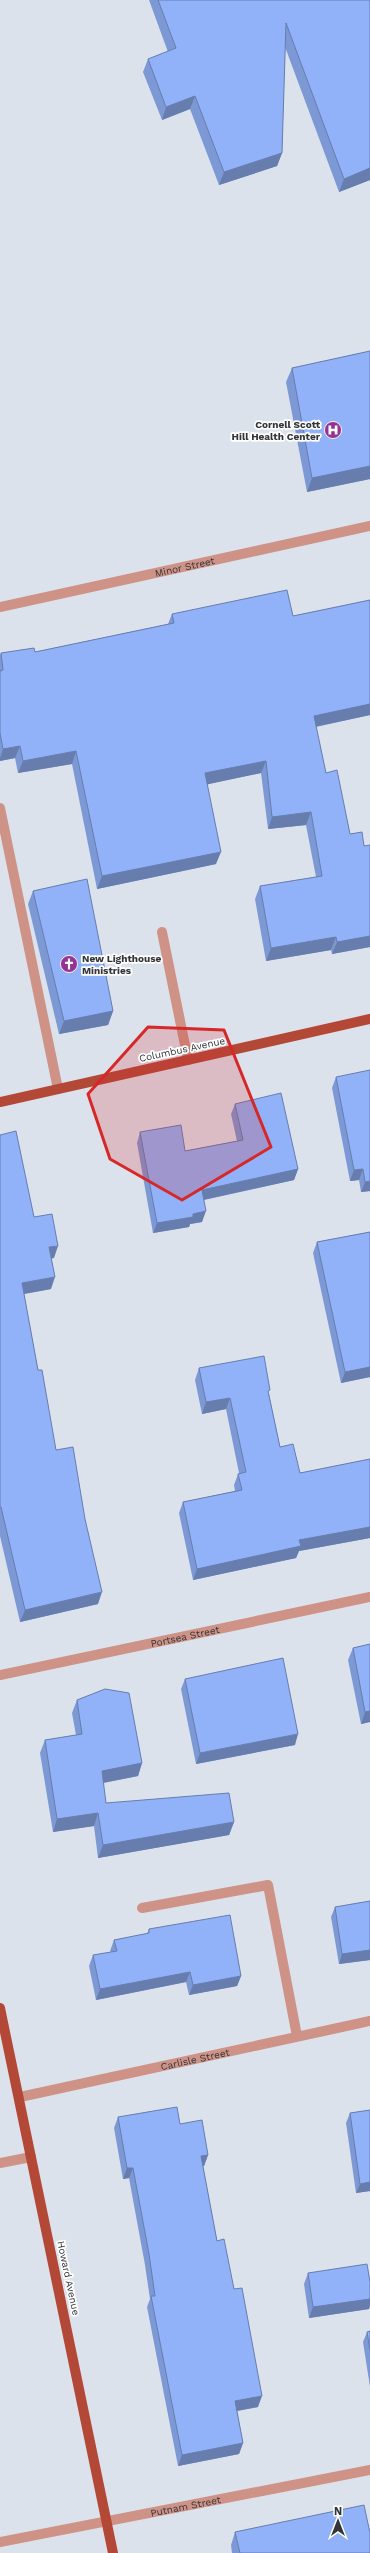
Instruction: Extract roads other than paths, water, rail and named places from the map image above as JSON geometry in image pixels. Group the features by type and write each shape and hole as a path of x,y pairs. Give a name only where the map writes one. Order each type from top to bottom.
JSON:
{"main road":[{"name":"Columbus Avenue","path":"0,1102 370,1019"},
{"name":"Howard Avenue","path":"0,2008 20,2097 113,2553"}],"street":[{"name":"Minor Street","path":"0,607 370,526"},
{"path":"0,808 58,1089"},
{"path":"162,932 188,1060"},
{"name":"Portsea Street","path":"0,1674 370,1596"},
{"path":"142,1908 268,1885 297,2036"},
{"name":"Carlisle Street","path":"20,2097 370,2020"},
{"path":"0,2163 32,2157"},
{"name":"Putnam Street","path":"0,2542 370,2470"}],"place":[{"name":"Cornell Scott Hill Health Center","path":"333,430"},
{"name":"New Lighthouse Ministries","path":"69,964"}]}
